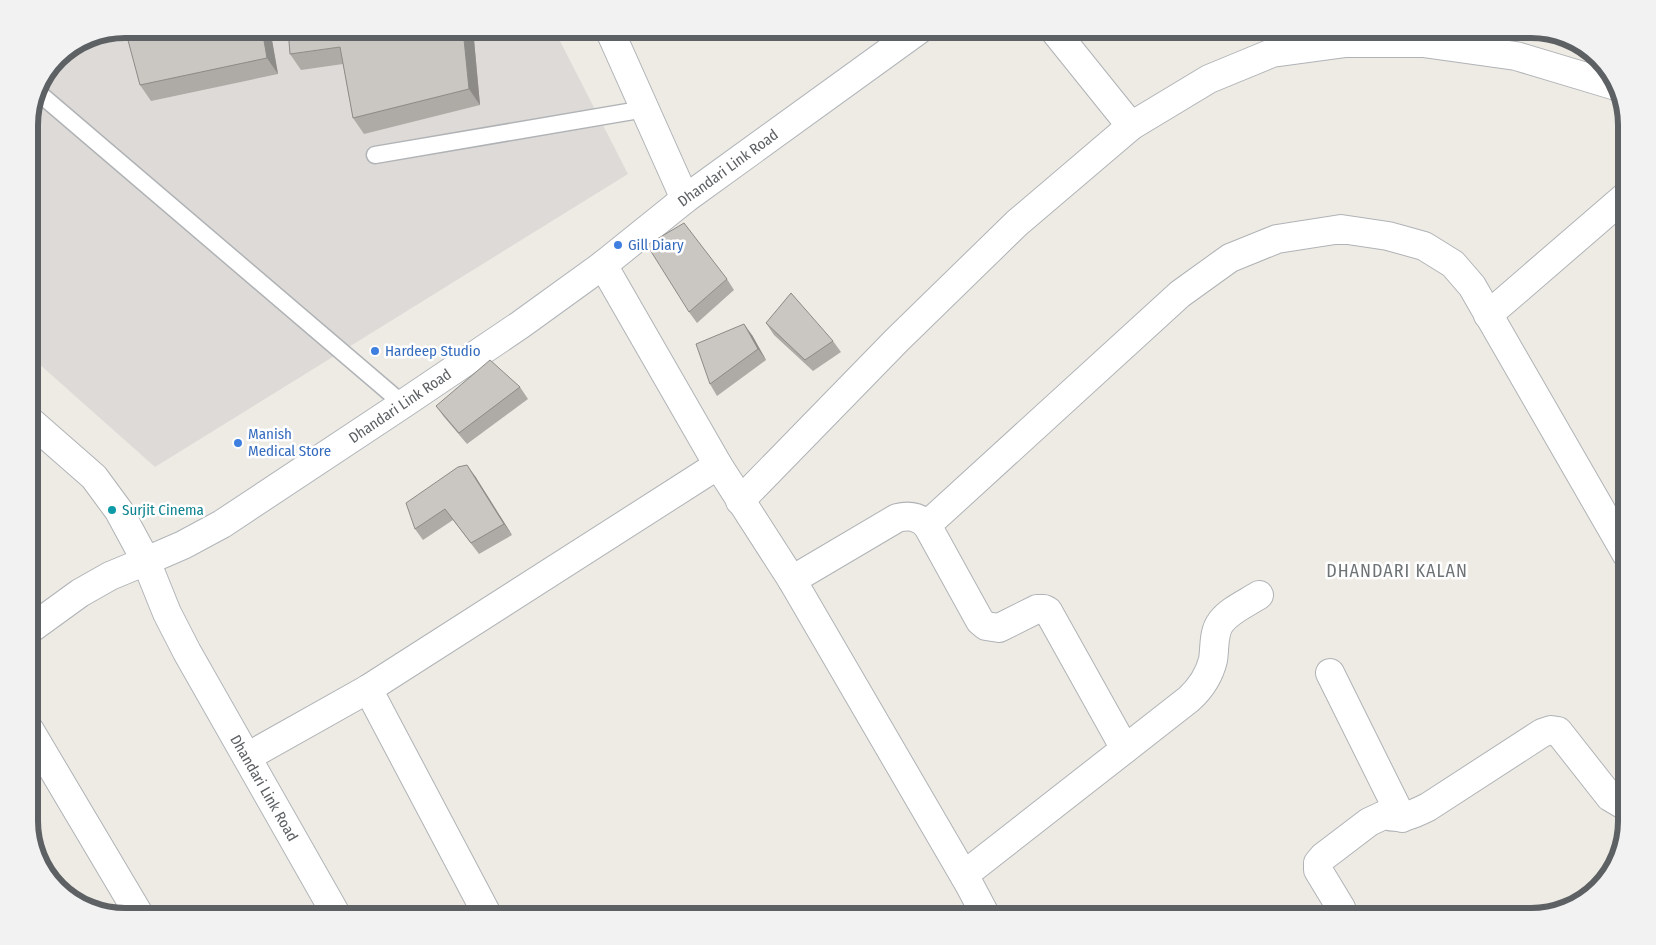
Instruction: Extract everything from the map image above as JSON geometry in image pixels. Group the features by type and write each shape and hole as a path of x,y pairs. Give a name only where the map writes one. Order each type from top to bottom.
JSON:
{"street":[{"path":"613,38 685,199"},
{"name":"Dhandari Link Road","path":"332,908 166,613 146,561 183,545 222,524 520,325 603,265 685,199 908,38"},
{"path":"1060,38 1130,126"},
{"path":"740,501 897,340 1017,223 1130,126 1209,79 1272,53 1346,43 1423,43 1516,56 1609,84"},
{"path":"1488,315 1618,203"},
{"path":"927,525 1180,294 1230,258 1277,239 1340,229 1388,236 1424,246 1453,264 1472,286 1618,540"},
{"path":"603,265 718,465 792,580 982,908"},
{"path":"38,428 94,477 120,510 146,561 110,576 38,621"},
{"path":"247,757 368,689 718,465"},
{"path":"792,580 896,518 913,516 921,519 927,525 980,620 986,626 999,628 1037,609 1044,609 1048,612 1125,749"},
{"path":"964,875 1189,699 1200,688 1207,677 1212,660 1215,636 1220,623 1259,595"},
{"path":"1330,673 1402,818"},
{"path":"368,689 484,908"},
{"path":"1341,908 1318,870 1318,863 1323,857 1369,822 1384,815 1393,818 1412,816 1428,807 1542,733 1558,730 1610,797 1618,802"},
{"path":"38,746 126,908"}],"lane":[{"path":"42,96 404,404"},
{"path":"375,155 645,109"}],"shaded area":[{"path":"113,38 559,38 628,174 155,467 38,363 38,119 40,102 46,86 67,59 81,49"}],"building":[{"path":"127,38 264,38 267,58 140,85"},
{"path":"289,38 464,38 469,89 353,118 340,47 290,54"},
{"path":"684,223 727,279 689,312 647,245"},
{"path":"791,293 833,341 805,360 766,323"},
{"path":"744,324 758,349 710,384 696,344"},
{"path":"490,360 520,387 459,433 436,406"},
{"path":"467,465 504,524 471,543 445,509 415,529 406,503 458,467"}],"place":[{"name":"Gill Diary","path":"618,245"},
{"name":"Hardeep Studio","path":"375,351"},
{"name":"Manish Medical Store","path":"238,443"},
{"name":"Surjit Cinema","path":"112,510"}],"district":[{"name":"DHANDARI KALAN","path":"1397,571"}]}
